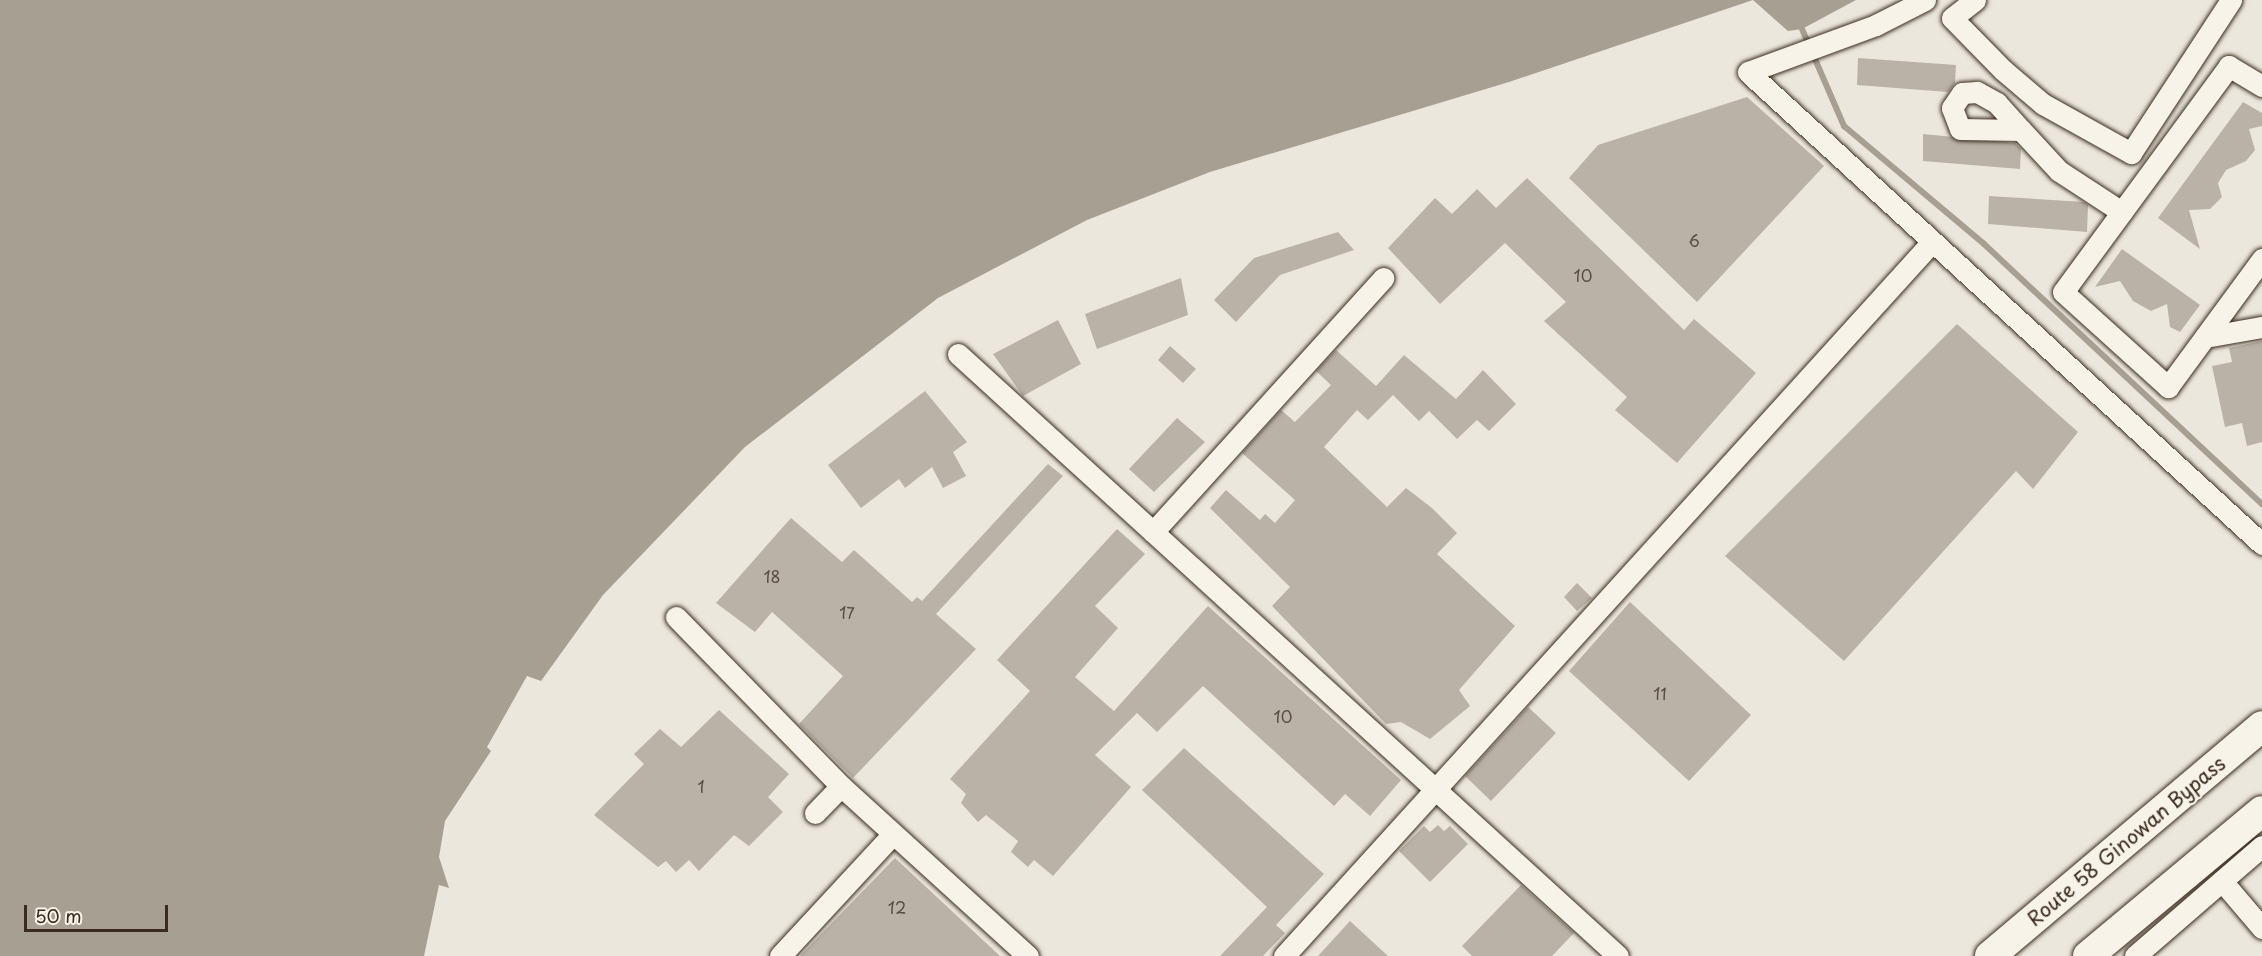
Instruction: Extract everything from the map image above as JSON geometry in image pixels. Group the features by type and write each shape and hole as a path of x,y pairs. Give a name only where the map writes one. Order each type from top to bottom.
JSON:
{"highway":[{"name":"Route 58 Ginowan Bypass","path":"1990,956 2262,726"},
{"path":"2088,956 2262,811"}],"street":[{"path":"1925,0 1748,72 1931,243 2262,544"},
{"path":"1975,0 1952,18 2003,70 2043,104 2131,153 2194,62 2231,0"},
{"path":"2194,62 2262,86"},
{"path":"2224,73 2063,292 2168,387 2205,337 2254,287 2262,260"},
{"path":"2021,130 2059,171 2122,212"},
{"path":"1284,956 1931,243"},
{"path":"1153,532 1383,278"},
{"path":"2205,337 2262,327"},
{"path":"958,354 1618,956"},
{"path":"676,617 841,786 892,835 1028,956"},
{"path":"814,813 841,786"},
{"path":"780,956 892,835"},
{"path":"2135,956 2262,846"},
{"path":"2222,881 2262,928"}],"shaded area":[{"path":"0,0 1753,0 1509,82 1210,172 1087,220 938,298 745,447 603,595 541,681 527,676 487,747 491,751 445,821 439,857 449,888 439,885 424,956 0,956"},
{"path":"1753,0 1856,0 1802,29 1788,31"}],"building":[{"path":"1858,58 1956,65 1955,83 1948,92 1857,85"},
{"path":"1747,97 1824,166 1697,302 1569,178 1598,145"},
{"path":"2243,102 2262,113 2262,126 2249,129 2255,150 2246,161 2226,170 2218,183 2222,197 2210,209 2189,210 2200,249 2158,218"},
{"path":"1923,134 2015,143 2021,149 2020,169 1923,161"},
{"path":"1527,178 1684,330 1694,319 1756,373 1677,463 1615,410 1627,397 1544,321 1566,302 1505,243 1440,304 1388,248 1435,198 1452,214 1477,189 1496,208"},
{"path":"1989,196 2084,202 2088,205 2087,232 1988,224"},
{"path":"1338,232 1354,250 1280,275 1236,322 1214,300 1254,258"},
{"path":"2122,249 2200,305 2180,332 2170,327 2167,304 2151,311 2133,301 2120,281 2095,287"},
{"path":"1181,278 1188,315 1097,349 1085,314"},
{"path":"1058,320 1081,364 1023,396 993,354"},
{"path":"1957,324 2078,432 2033,489 2016,471 1844,661 1725,556"},
{"path":"2262,341 2262,442 2247,446 2242,423 2225,427 2212,366 2232,362 2229,348"},
{"path":"1170,346 1196,369 1183,383 1158,360"},
{"path":"1336,350 1376,386 1404,355 1456,399 1483,370 1516,404 1489,431 1477,420 1457,439 1429,411 1419,421 1393,395 1368,420 1357,410 1324,447 1387,507 1406,488 1432,508 1457,533 1437,554 1515,626 1459,690 1470,706 1430,739 1401,722 1386,724 1272,606 1290,587 1210,508 1226,490 1260,520 1265,514 1275,523 1295,500 1242,453 1281,410 1295,422 1331,385 1316,371"},
{"path":"925,391 967,442 953,452 966,476 943,488 932,467 905,488 899,479 861,508 828,465"},
{"path":"1177,418 1205,442 1154,492 1129,469"},
{"path":"1048,464 1063,476 936,614 976,649 853,778 799,724 843,676 772,612 755,632 716,603 791,518 842,562 854,550 912,602 917,597 922,601"},
{"path":"1117,529 1145,554 1095,606 1118,628 1075,677 1114,711 1208,606 1401,780 1370,816 1345,794 1334,806 1203,686 1157,732 1137,713 1095,755 1131,787 1053,876 1034,860 1028,867 1011,852 1018,841 986,815 978,822 961,803 966,794 950,779 1030,691 997,660"},
{"path":"1577,583 1592,598 1577,611 1564,597"},
{"path":"1630,602 1751,715 1689,781 1569,671"},
{"path":"1528,707 1556,733 1491,801 1465,776"},
{"path":"719,710 789,774 768,797 783,812 749,846 734,835 699,871 689,860 676,872 666,861 658,867 594,815 644,764 634,754 660,729 681,747"},
{"path":"1184,748 1324,874 1276,925 1285,933 1263,956 1220,956 1267,907 1142,790"},
{"path":"1438,825 1444,831 1450,826 1468,844 1430,882 1399,851 1424,826 1430,832"},
{"path":"895,858 1000,956 800,956"},
{"path":"1521,885 1574,933 1552,956 1472,956 1462,946"},
{"path":"1350,921 1388,956 1318,956"}],"waterway":[{"path":"1802,29 1844,126 1984,244 2262,504"}]}
